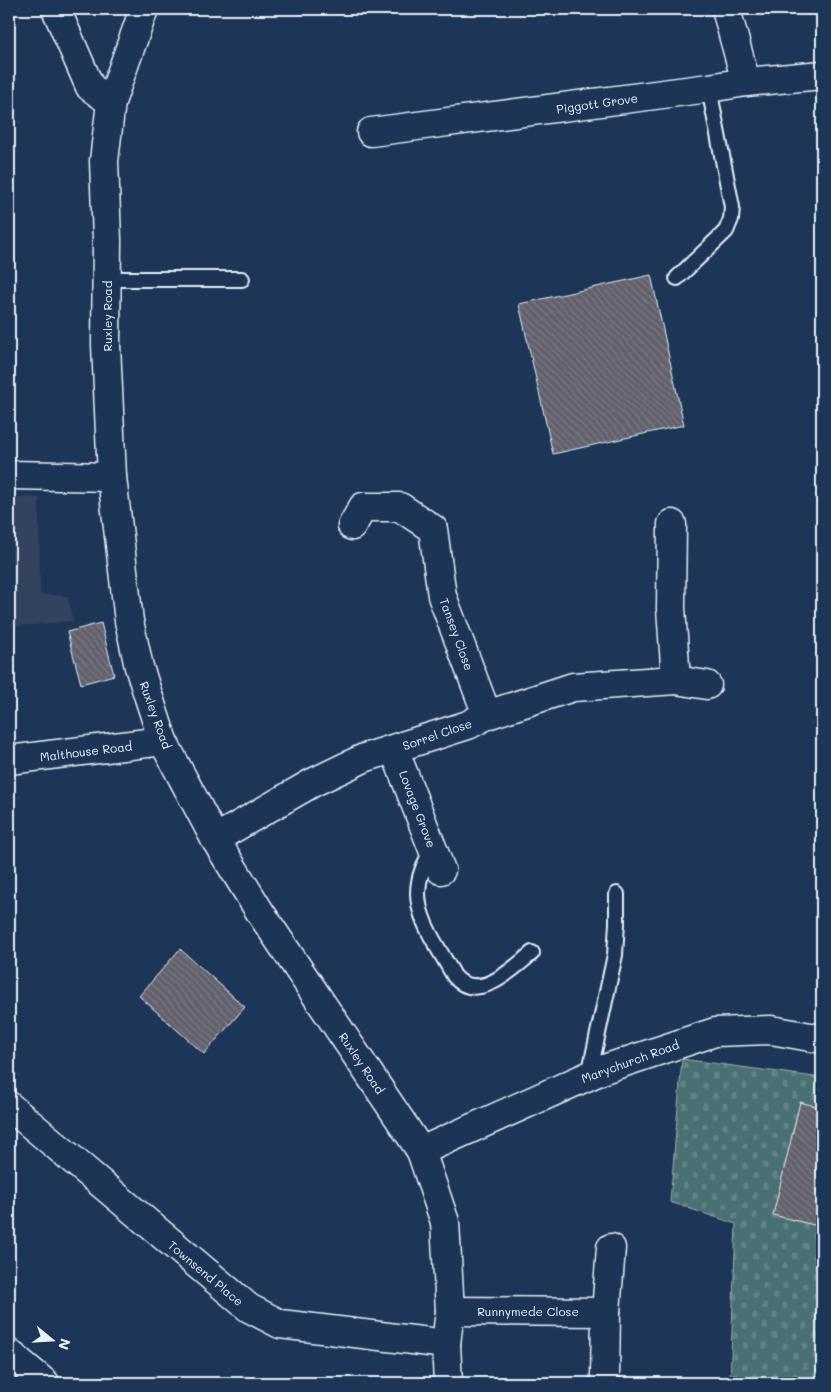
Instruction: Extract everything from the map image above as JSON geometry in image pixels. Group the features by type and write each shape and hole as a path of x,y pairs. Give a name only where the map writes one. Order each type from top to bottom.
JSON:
{"street":[{"path":"56,9 90,87 111,102"},
{"name":"Ruxley Road","path":"144,9 111,102 104,161 107,279 106,345 112,477 129,621 139,667 163,741 215,839 260,912 421,1151 445,1222 450,1310 446,1344 448,1383"},
{"path":"726,9 746,82"},
{"name":"Piggott Grove","path":"371,132 746,82 822,75"},
{"path":"9,476 112,477"},
{"name":"Tansey Close","path":"352,526 364,507 400,507 433,529 442,596 487,715"},
{"path":"672,524 671,608 676,680"},
{"name":"Sorrel Close","path":"215,839 312,783 364,758 573,687 676,680 707,685"},
{"name":"Malthouse Road","path":"9,760 163,741"},
{"name":"Lovage Grove","path":"394,749 438,860"},
{"name":"Marychurch Road","path":"421,1151 589,1075 715,1032 771,1030 822,1039"},
{"name":"Townsend Place","path":"9,1106 249,1308 280,1324 446,1344"},
{"path":"605,1379 606,1312 611,1248"},
{"name":"Runnymede Close","path":"450,1310 606,1312"},
{"path":"9,1353 45,1383"}],"lane":[{"path":"676,278 726,231 731,219 732,207 709,88"},
{"path":"107,279 242,279"},
{"path":"438,860 425,861 418,885 419,909 454,976 459,981 465,985 472,986 482,986 493,982 509,972 532,953"},
{"path":"589,1075 615,955 617,894"}],"shaded area":[{"path":"9,497 39,498 40,594 68,596 73,621 9,627"}],"green space":[{"path":"682,1059 822,1078 822,1383 730,1383 736,1224 670,1202"}],"building":[{"path":"651,275 684,425 553,454 519,304"},
{"path":"101,623 114,675 81,684 67,632"},
{"path":"180,949 245,1007 204,1054 139,996"},
{"path":"800,1102 822,1108 822,1227 773,1215"}]}
